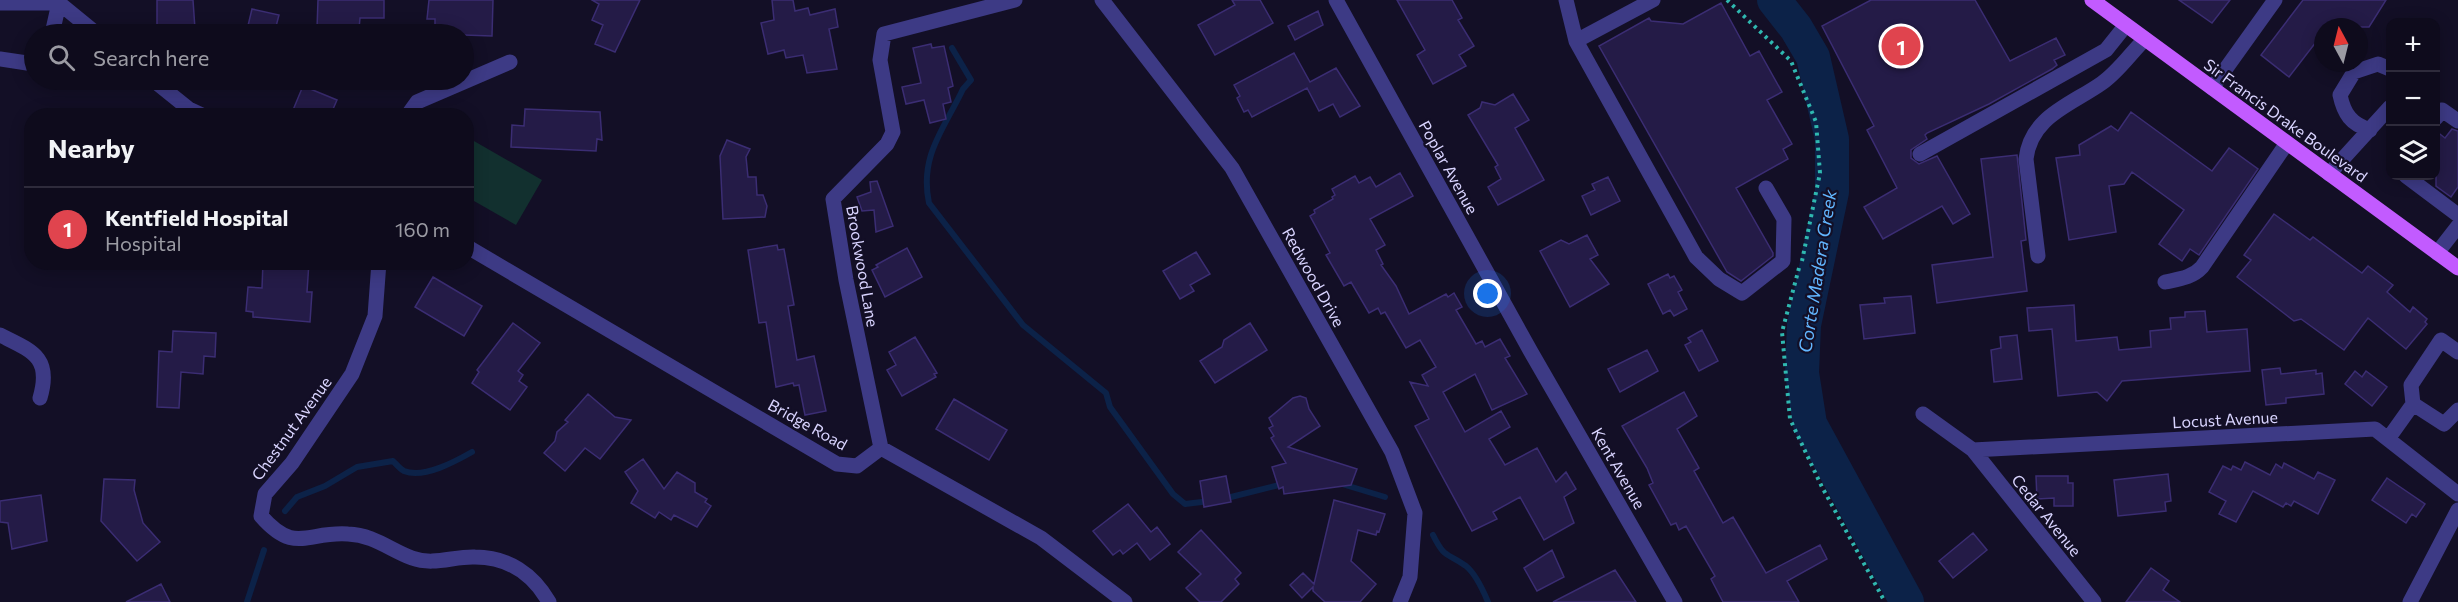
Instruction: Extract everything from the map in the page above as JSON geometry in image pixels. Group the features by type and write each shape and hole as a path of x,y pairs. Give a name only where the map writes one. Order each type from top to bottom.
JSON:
{"main road":[{"name":"Sir Francis Drake Boulevard","path":"2092,0 2458,268"}],"street":[{"name":"Brookwood Lane","path":"881,448 846,280 833,199 887,144 894,132 880,60 884,34 1015,0"},
{"name":"Redwood Drive","path":"1102,0 1232,168 1392,452 1414,513 1410,577 1400,602"},
{"name":"Poplar Avenue","path":"1336,0 1531,352"},
{"path":"1566,0 1576,41 1696,257 1719,279 1742,293 1783,261 1784,219 1766,189"},
{"path":"1576,41 1653,0"},
{"path":"2212,88 2275,0"},
{"path":"54,24 58,2"},
{"path":"0,3 58,2 85,24"},
{"path":"1920,154 2106,50 2126,25"},
{"path":"2038,256 2026,159 2028,143 2040,124 2060,108 2104,82 2145,39"},
{"path":"0,59 24,63"},
{"path":"474,78 510,63"},
{"path":"2370,130 2355,125 2343,110 2340,95 2354,72 2378,64 2386,67"},
{"path":"165,90 188,108"},
{"path":"413,108 417,102 446,90"},
{"path":"2440,113 2442,110 2458,121"},
{"path":"2329,174 2386,112"},
{"path":"2165,282 2196,274 2287,143"},
{"path":"2411,180 2458,215"},
{"path":"2438,253 2458,226"},
{"name":"Bridge Road","path":"474,251 837,464 857,466 881,448"},
{"name":"Chestnut Avenue","path":"378,270 375,316 352,374 292,463 265,494 261,516 279,535 293,539 348,534 378,539 413,558 442,562 475,556 509,562 539,584 549,602"},
{"path":"0,335 33,351 42,365 45,379 39,398"},
{"path":"2388,439 2413,404 2411,385 2441,340 2458,352"},
{"name":"Kent Avenue","path":"1531,352 1675,602"},
{"path":"2413,404 2444,424 2458,410"},
{"name":"Cedar Avenue","path":"1923,414 1972,450 2094,602"},
{"name":"Locust Avenue","path":"1972,450 2375,429 2458,494"},
{"path":"881,448 1041,538 1125,602"},
{"path":"2410,602 2458,510"}],"path":[{"path":"1727,0 1791,61 1816,122 1820,173 1809,236 1782,332 1790,419 1822,486 1885,602"}],"green space":[{"path":"474,141 542,180 516,225 474,201"}],"building":[{"path":"157,0 193,0 195,24 157,24"},
{"path":"318,0 384,0 384,18 360,18 359,24 317,24"},
{"path":"429,0 493,0 492,36 474,35 474,24 435,24 435,19 427,19"},
{"path":"592,0 640,0 615,52 595,44 603,25 592,20 599,4"},
{"path":"772,0 793,0 795,11 808,8 810,15 835,9 838,27 829,29 837,69 807,73 803,55 786,58 784,50 768,54 761,23 774,20"},
{"path":"1232,0 1260,0 1273,23 1215,55 1198,25 1235,5"},
{"path":"1397,0 1452,0 1462,18 1458,20 1474,46 1459,55 1466,66 1433,84 1417,55 1425,50"},
{"path":"1871,0 1975,0 2010,61 2056,38 2065,55 2054,60 2057,65 2052,69 1989,104 1927,133 1925,135 1927,139 1911,150 1911,158 1919,164 1937,156 1970,214 1953,224 1942,206 1883,239 1864,207 1897,188 1867,130 1874,126 1822,26"},
{"path":"2179,0 2230,0 2212,23"},
{"path":"2303,0 2386,0 2369,27 2368,18 2314,18 2314,45 2289,77 2261,55"},
{"path":"1721,3 1750,56 1759,51 1782,92 1767,100 1792,144 1783,149 1788,159 1736,188 1773,253 1773,256 1741,281 1727,272 1599,46 1649,18 1651,21 1683,24"},
{"path":"252,9 279,15 277,24 248,24"},
{"path":"1318,11 1323,25 1295,40 1288,26"},
{"path":"931,44 932,48 944,46 953,86 948,88 951,102 943,104 946,119 930,123 924,100 906,104 902,87 921,83 913,48"},
{"path":"1294,53 1310,82 1336,68 1360,106 1340,117 1333,104 1319,111 1307,88 1252,117 1248,110 1244,112 1237,98 1240,96 1234,85"},
{"path":"301,90 313,90 337,100 334,108 294,108"},
{"path":"1513,94 1529,120 1515,128 1544,180 1498,205 1488,187 1501,179 1495,167 1498,165 1468,115 1480,108 1482,102 1495,105"},
{"path":"525,109 600,112 602,140 597,139 596,151 511,147 512,125 524,126"},
{"path":"2131,112 2212,171 2229,148 2258,169 2199,255 2190,249 2182,261 2159,244 2184,210 2132,172 2124,184 2109,186 2116,232 2069,240 2056,158 2080,155 2079,145 2111,126 2118,131"},
{"path":"2452,129 2458,131 2458,187 2451,197 2436,186 2436,180 2440,180 2440,134 2445,138"},
{"path":"727,140 750,149 746,157 748,177 756,177 757,195 763,195 767,206 765,217 723,219 720,156"},
{"path":"2017,155 2026,240 2021,241 2027,291 1937,303 1932,265 1993,257 1981,159"},
{"path":"1400,173 1413,196 1370,219 1385,245 1376,250 1383,264 1381,265 1396,286 1409,314 1446,294 1448,297 1454,293 1462,307 1456,310 1476,344 1482,341 1485,347 1500,339 1510,356 1505,358 1527,394 1492,410 1475,374 1443,392 1465,432 1501,411 1510,427 1489,439 1505,465 1537,448 1556,482 1566,472 1576,489 1564,497 1574,523 1544,540 1520,497 1493,512 1497,519 1472,531 1415,426 1429,419 1410,382 1428,386 1422,375 1436,367 1420,340 1406,348 1385,312 1381,314 1378,308 1369,313 1351,282 1344,286 1326,255 1330,253 1310,216 1315,213 1314,210 1333,199 1335,195 1332,189 1355,176 1359,183 1370,177 1376,187"},
{"path":"1608,177 1620,201 1591,215 1582,196 1595,190 1592,184"},
{"path":"877,181 893,226 876,232 874,210 862,211 857,197 871,192 870,182"},
{"path":"2274,214 2310,240 2313,237 2362,273 2368,266 2393,285 2387,292 2410,312 2413,307 2427,319 2425,322 2427,324 2406,349 2368,318 2344,350 2301,319 2294,321 2237,277 2251,260 2244,255"},
{"path":"1587,235 1598,255 1590,259 1609,284 1570,307 1540,251 1561,240 1569,244"},
{"path":"777,245 778,250 784,249 794,305 788,306 797,360 814,356 826,411 805,415 799,385 794,386 793,383 776,387 766,322 759,323 748,250"},
{"path":"907,248 922,277 885,297 872,270 878,267 876,265"},
{"path":"1196,252 1210,274 1190,285 1194,291 1180,299 1163,271"},
{"path":"263,270 308,270 307,292 312,292 310,322 253,317 253,312 246,311 248,287 262,288"},
{"path":"1668,274 1670,278 1674,276 1682,290 1678,292 1687,309 1674,316 1670,310 1663,314 1648,284"},
{"path":"433,277 482,306 464,336 415,307"},
{"path":"1911,296 1915,333 1864,339 1860,305 1885,303 1884,298"},
{"path":"2074,305 2076,341 2117,337 2119,350 2151,347 2150,331 2171,329 2170,318 2185,317 2185,312 2205,311 2207,332 2247,329 2250,371 2122,381 2107,401 2097,392 2058,396 2052,329 2029,331 2027,308"},
{"path":"513,323 540,343 518,371 523,375 519,381 527,387 510,410 472,383 479,372 477,370"},
{"path":"1250,323 1267,350 1215,383 1200,361 1222,347 1224,340"},
{"path":"1702,330 1718,361 1699,371 1685,345 1691,342 1688,338"},
{"path":"173,331 216,333 215,357 204,356 203,374 181,372 179,408 157,407 159,351 172,352"},
{"path":"2017,335 2022,379 1994,382 1991,350 2001,348 2000,337"},
{"path":"915,337 937,373 934,374 936,377 902,396 887,370 896,365 889,352"},
{"path":"1647,350 1658,371 1620,392 1608,369"},
{"path":"2280,368 2281,374 2316,370 2316,374 2322,373 2324,394 2286,398 2286,403 2266,405 2262,370"},
{"path":"2355,371 2362,377 2366,371 2387,387 2372,406 2345,384"},
{"path":"1684,392 1697,416 1677,429 1699,468 1694,471 1723,523 1733,517 1766,573 1820,545 1827,559 1787,581 1799,602 1723,602 1711,579 1715,576 1686,526 1679,530 1676,523 1671,525 1649,485 1653,483 1647,468 1622,426"},
{"path":"588,394 615,417 631,420 600,459 585,448 565,471 544,453 555,441 557,432 568,422 565,420"},
{"path":"1300,396 1306,398 1309,409 1320,426 1288,447 1357,469 1351,485 1284,494 1283,487 1279,489 1272,467 1286,463 1271,438 1274,436 1269,428 1273,426 1269,418 1293,398"},
{"path":"954,399 1007,430 989,460 936,429"},
{"path":"643,459 664,489 677,472 695,483 695,492 707,499 705,502 711,506 697,527 674,515 671,520 659,512 655,518 631,503 638,491 625,472"},
{"path":"2245,462 2270,475 2276,464 2282,468 2284,463 2314,479 2318,472 2335,480 2318,514 2294,501 2291,506 2286,503 2283,507 2253,491 2236,522 2219,514 2226,501 2209,492 2223,466 2231,470 2233,466 2241,470"},
{"path":"2168,474 2171,501 2165,502 2166,511 2118,516 2114,480"},
{"path":"1226,476 1231,502 1204,507 1200,481"},
{"path":"2036,476 2068,476 2068,483 2073,483 2073,506 2054,506 2054,498 2037,499"},
{"path":"2387,478 2425,504 2416,517 2412,514 2406,523 2372,500"},
{"path":"104,479 135,480 134,490 143,523 160,542 137,561 101,521"},
{"path":"41,495 47,541 12,549 8,523 0,522 0,501"},
{"path":"1334,500 1385,514 1376,535 1358,530 1351,561 1376,584 1360,602 1325,602 1313,591 1313,587 1302,598 1290,585 1303,573 1314,584"},
{"path":"1128,504 1151,532 1157,527 1170,544 1150,560 1137,543 1123,554 1120,550 1113,555 1093,531"},
{"path":"1201,530 1241,573 1235,579 1239,584 1221,602 1200,602 1186,588 1201,574 1178,552"},
{"path":"1973,533 1987,550 1953,578 1939,561"},
{"path":"1552,550 1564,577 1537,591 1524,568"},
{"path":"2151,568 2169,581 2163,590 2180,602 2126,602"},
{"path":"1615,570 1636,602 1553,602"},
{"path":"161,584 170,602 126,602"}],"waterway":[{"name":"Corte Madera Creek","path":"1774,0 1796,28 1813,57 1832,139 1832,192 1804,325 1802,373 1810,424 1907,602"},
{"path":"952,48 971,80 963,89 941,130 930,157 927,171 929,203 1023,325 1106,393 1110,407 1173,494 1185,504 1210,501"},
{"path":"285,511 297,497 325,486 357,467 393,461 404,471 421,473 440,468 472,452"},
{"path":"1223,499 1283,484"},
{"path":"1342,484 1385,497"},
{"path":"1433,535 1443,552 1473,573 1488,602"},
{"path":"247,602 264,550"}],"place":[{"name":"Kentfield Hospital","path":"1901,46"}]}
